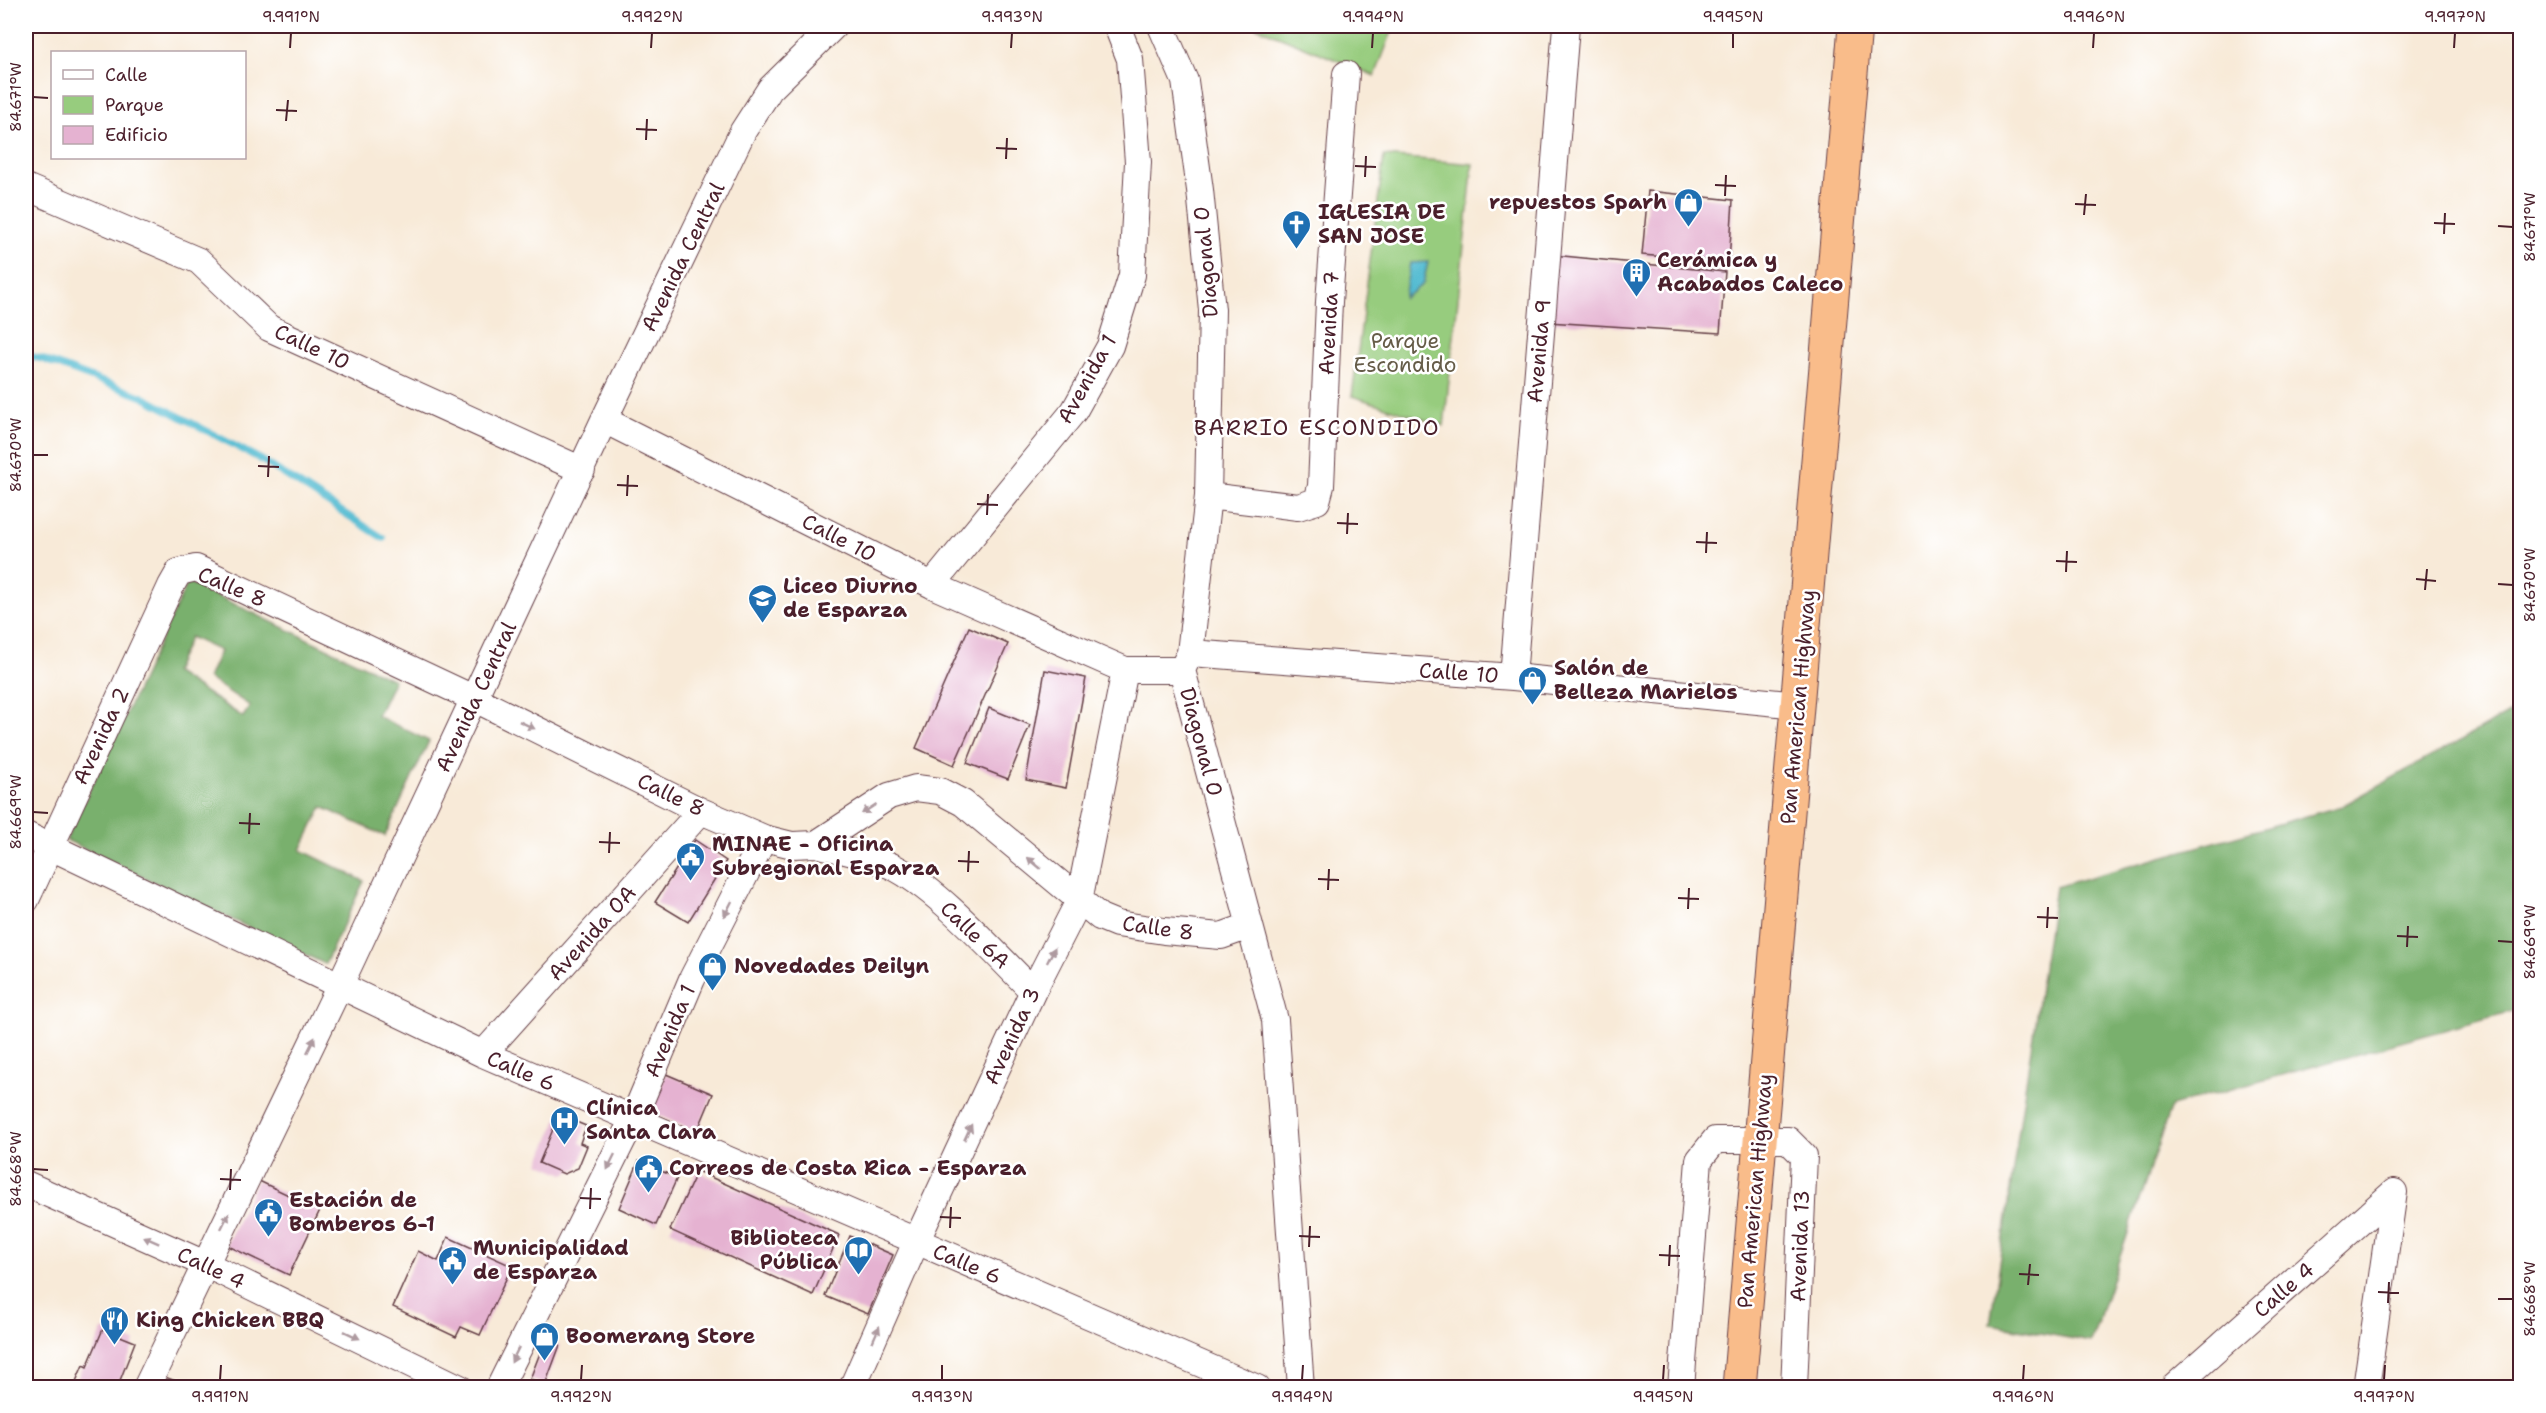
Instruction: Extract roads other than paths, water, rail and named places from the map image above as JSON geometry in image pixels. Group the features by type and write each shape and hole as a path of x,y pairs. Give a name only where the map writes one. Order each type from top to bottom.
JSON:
{"highway":[{"name":"Pan American Highway","path":"1739,1388 1759,1139 1799,705 1855,26"}],"street":[{"name":"Avenida Central","path":"146,1388 339,987 604,420 743,131 770,88 834,26"},
{"name":"Avenida 1","path":"932,585 1074,411 1110,345 1132,275 1138,162 1130,59 1117,26"},
{"name":"Diagonal 0","path":"1161,26 1185,81 1200,190 1212,310 1208,496 1186,661 1249,926 1275,1020 1301,1388"},
{"name":"Avenida 9","path":"1513,677 1566,26"},
{"name":"Avenida 7","path":"1208,496 1298,507 1317,501 1321,486 1329,302 1346,74"},
{"name":"Calle 10","path":"26,187 199,261 269,328 582,470"},
{"name":"Calle 10","path":"604,420 932,585 1125,670 1186,661 1513,677 1799,705"},
{"name":"Calle 8","path":"179,572 196,568 475,699 701,811 764,838 792,845 816,844 889,796 916,788 940,791 963,803 1100,917 1117,924 1221,936 1249,926"},
{"name":"Avenida 2","path":"26,900 179,572"},
{"name":"Avenida 3","path":"852,1388 916,1242 1033,991 1079,901 1125,670"},
{"name":"Avenida 0A","path":"483,1054 701,811"},
{"name":"Calle 6","path":"26,836 483,1054 916,1242 1229,1382 1257,1388"},
{"name":"Avenida 1","path":"499,1388 633,1119 692,979 764,838"},
{"name":"Calle 6A","path":"816,844 861,855 899,870 939,900 1033,991"},
{"name":"Avenida 13","path":"1681,1388 1693,1206 1699,1160 1715,1140 1759,1139 1788,1140 1804,1156 1794,1388"},
{"name":"Calle 4","path":"26,1184 204,1264 460,1388"},
{"name":"Calle 4","path":"2173,1388 2394,1192 2366,1388"}],"water":[{"path":"1428,262 1423,284 1404,298 1410,263"}],"waterway":[{"path":"26,355 143,397 260,459 383,538"}],"place":[{"name":"repuestos Sparh","path":"1688,228"},
{"name":"IGLESIA DE SAN JOSE","path":"1297,250"},
{"name":"Cerámica y Acabados Caleco","path":"1636,298"},
{"name":"Liceo Diurno de Esparza","path":"762,624"},
{"name":"Salón de Belleza Marielos","path":"1533,706"},
{"name":"MINAE - Oficina Subregional Esparza","path":"691,882"},
{"name":"Novedades Deilyn","path":"713,992"},
{"name":"Clínica Santa Clara","path":"565,1146"},
{"name":"Correos de Costa Rica - Esparza","path":"648,1194"},
{"name":"Estación de Bomberos 6-1","path":"268,1238"},
{"name":"Biblioteca Pública","path":"859,1276"},
{"name":"Municipalidad de Esparza","path":"452,1286"},
{"name":"King Chicken BBQ","path":"115,1346"},
{"name":"Boomerang Store","path":"545,1362"}],"district":[{"name":"BARRIO ESCONDIDO","path":"1317,427"}],"park label":[{"name":"Parque Escondido","path":"1405,353"}]}
